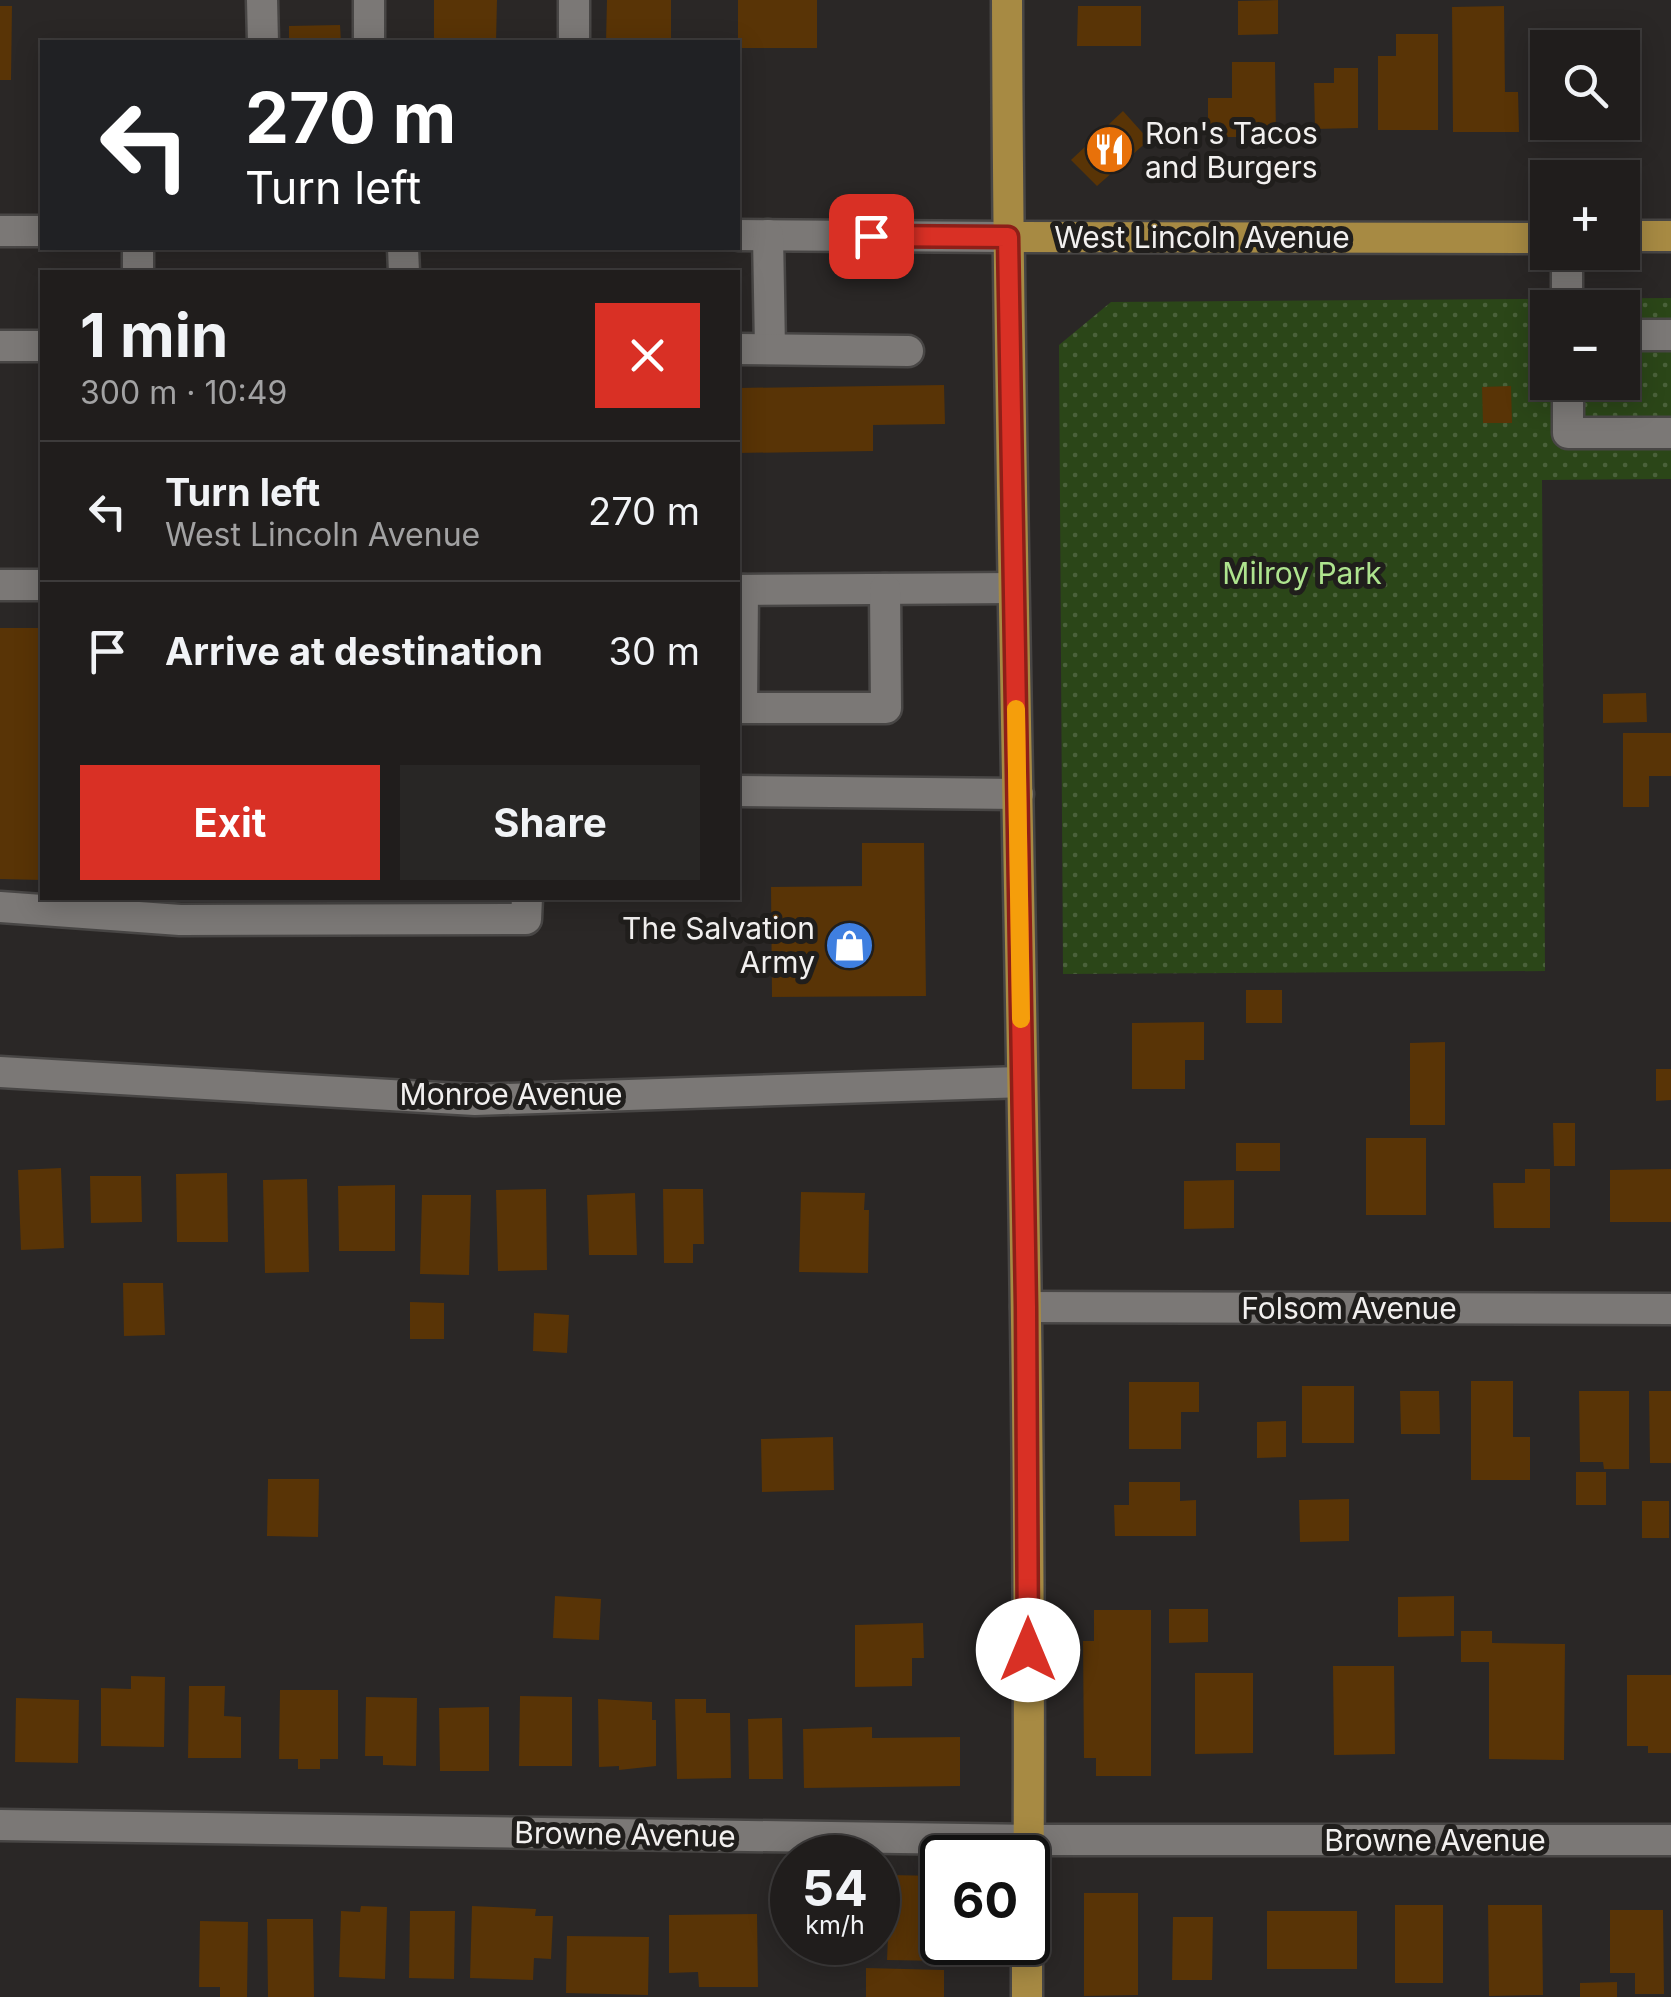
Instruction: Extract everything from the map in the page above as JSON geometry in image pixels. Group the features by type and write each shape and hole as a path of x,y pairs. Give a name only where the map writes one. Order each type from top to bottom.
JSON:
{"main road":[{"path":"1007,0 1012,588 1026,1307 1028,1835"},
{"path":"1640,236 1671,236"},
{"name":"West Lincoln Avenue","path":"1008,237 1530,238"},
{"path":"1027,1997 1028,1965"}],"street":[{"path":"262,0 263,40"},
{"path":"368,0 369,40"},
{"path":"574,0 574,40"},
{"path":"0,230 40,231"},
{"name":"West Lincoln Avenue","path":"740,235 1008,237"},
{"path":"768,235 770,349"},
{"path":"1640,335 1671,335"},
{"path":"0,346 40,346"},
{"path":"740,349 908,351"},
{"path":"1568,400 1568,433 1671,432"},
{"path":"0,585 40,585"},
{"path":"885,589 886,708 740,708 740,590 1012,588"},
{"path":"740,790 1018,794"},
{"path":"0,906 180,920 526,919 527,900"},
{"name":"Monroe Avenue","path":"0,1072 475,1100 1022,1082"},
{"name":"Folsom Avenue","path":"1026,1307 1671,1309"},
{"name":"Browne Avenue","path":"0,1825 920,1838"},
{"name":"Browne Avenue","path":"1050,1840 1671,1840"}],"green space":[{"name":"Milroy Park","path":"1640,298 1671,298 1671,479 1542,480 1545,971 1063,974 1059,345 1111,302 1530,299 1530,400 1640,400"}],"building":[{"path":"434,0 497,0 496,40 434,40"},
{"path":"607,0 671,0 671,40 606,40"},
{"path":"738,0 817,0 817,48 740,48"},
{"path":"1278,0 1278,34 1238,35 1238,1"},
{"path":"0,6 12,6 11,80 0,80"},
{"path":"1078,6 1141,6 1141,46 1077,46"},
{"path":"1504,6 1505,92 1518,92 1519,132 1453,132 1452,7"},
{"path":"340,25 341,40 289,40 289,26"},
{"path":"1396,34 1438,34 1438,130 1378,130 1378,56 1396,56"},
{"path":"1232,62 1275,62 1276,137 1208,137 1208,98 1232,98"},
{"path":"1334,68 1358,68 1358,128 1315,129 1314,83 1334,83"},
{"name":"Ron's Tacos and Burgers","path":"1123,111 1149,140 1097,186 1071,160"},
{"path":"944,385 945,424 873,425 873,451 740,453 740,388"},
{"path":"1511,386 1512,423 1483,423 1482,387"},
{"path":"0,628 40,628 40,880 0,879"},
{"path":"1646,693 1647,722 1603,723 1603,694"},
{"path":"1623,733 1671,733 1671,776 1649,776 1649,807 1623,807"},
{"path":"862,843 924,843 926,996 772,997 771,887 862,886"},
{"path":"1246,990 1282,990 1282,1023 1246,1023"},
{"path":"1204,1022 1204,1060 1185,1060 1185,1089 1132,1089 1132,1023"},
{"path":"1445,1042 1445,1125 1410,1125 1410,1043"},
{"path":"1656,1069 1671,1069 1671,1100 1656,1101"},
{"path":"1553,1123 1575,1123 1575,1166 1554,1166"},
{"path":"1366,1138 1426,1138 1426,1215 1366,1215"},
{"path":"1236,1143 1280,1143 1280,1171 1236,1171"},
{"path":"61,1168 64,1248 21,1250 18,1170"},
{"path":"1525,1169 1550,1169 1550,1228 1494,1228 1493,1183 1525,1183"},
{"path":"1671,1169 1671,1222 1610,1222 1610,1170"},
{"path":"227,1173 228,1242 177,1242 176,1174"},
{"path":"90,1176 141,1176 142,1222 91,1223"},
{"path":"307,1179 309,1272 265,1273 263,1180"},
{"path":"1234,1180 1234,1228 1184,1229 1184,1181"},
{"path":"395,1185 395,1251 339,1251 338,1186"},
{"path":"546,1189 547,1270 498,1271 496,1190"},
{"path":"663,1189 703,1189 704,1244 693,1244 693,1263 664,1263"},
{"path":"801,1192 865,1193 864,1210 869,1210 868,1273 799,1272"},
{"path":"635,1193 637,1255 589,1255 587,1195"},
{"path":"422,1195 471,1195 469,1275 420,1274"},
{"path":"123,1283 163,1283 165,1335 124,1336"},
{"path":"410,1302 444,1303 444,1339 410,1339"},
{"path":"534,1313 569,1315 567,1353 533,1351"},
{"path":"1471,1381 1513,1381 1513,1437 1530,1437 1530,1480 1471,1480"},
{"path":"1129,1382 1199,1382 1199,1412 1181,1412 1181,1449 1129,1449"},
{"path":"1302,1386 1354,1386 1354,1443 1302,1443"},
{"path":"1400,1391 1439,1391 1440,1434 1401,1434"},
{"path":"1579,1391 1629,1391 1629,1469 1604,1469 1603,1462 1580,1462"},
{"path":"1649,1391 1671,1391 1671,1463 1650,1463"},
{"path":"1286,1421 1286,1457 1257,1458 1257,1422"},
{"path":"833,1437 834,1490 762,1492 761,1439"},
{"path":"1576,1472 1606,1472 1606,1505 1576,1505"},
{"path":"268,1479 319,1479 318,1537 267,1536"},
{"path":"1129,1482 1180,1482 1180,1501 1196,1500 1196,1536 1115,1536 1114,1505 1129,1505"},
{"path":"1349,1499 1349,1541 1300,1542 1299,1500"},
{"path":"1642,1501 1669,1501 1669,1538 1642,1538"},
{"path":"555,1596 601,1599 599,1640 553,1638"},
{"path":"1454,1596 1454,1636 1398,1637 1398,1597"},
{"path":"1169,1609 1208,1609 1208,1642 1169,1643"},
{"path":"1094,1610 1151,1610 1151,1776 1096,1776 1096,1758 1084,1758 1083,1641 1094,1641"},
{"path":"923,1623 924,1658 912,1658 912,1686 855,1687 855,1625"},
{"path":"1461,1631 1492,1631 1492,1643 1565,1644 1564,1760 1489,1759 1489,1662 1461,1662"},
{"path":"1333,1666 1394,1666 1395,1754 1334,1755"},
{"path":"1195,1673 1253,1673 1253,1753 1195,1754"},
{"path":"1627,1675 1671,1675 1671,1753 1648,1753 1648,1746 1627,1746"},
{"path":"131,1676 165,1677 164,1747 101,1746 101,1688 131,1689"},
{"path":"189,1686 225,1686 224,1716 241,1717 241,1758 188,1758"},
{"path":"280,1690 338,1690 338,1759 320,1759 320,1769 298,1769 298,1759 279,1759"},
{"path":"520,1696 572,1697 572,1766 519,1766"},
{"path":"366,1697 417,1698 416,1766 383,1765 383,1756 365,1756"},
{"path":"16,1698 79,1700 78,1763 15,1762"},
{"path":"598,1699 652,1702 656,1766 619,1770 619,1766 599,1767"},
{"path":"675,1699 706,1699 706,1713 730,1713 731,1778 677,1779"},
{"path":"489,1707 489,1771 440,1771 439,1708"},
{"path":"782,1718 783,1779 749,1779 748,1719"},
{"path":"872,1727 872,1738 960,1737 960,1786 804,1788 803,1729"},
{"path":"900,1875 920,1876 920,1961 900,1960"},
{"path":"1084,1893 1138,1893 1138,1995 1084,1996"},
{"path":"1395,1905 1443,1905 1443,1983 1395,1983"},
{"path":"1488,1905 1542,1905 1543,1995 1489,1996"},
{"path":"361,1906 387,1907 385,1979 339,1977 341,1911 360,1912"},
{"path":"472,1906 536,1909 535,1916 553,1916 551,1959 534,1958 533,1980 470,1978"},
{"path":"1610,1910 1663,1910 1664,1994 1635,1994 1635,1973 1610,1973"},
{"path":"410,1911 455,1911 454,1979 409,1978"},
{"path":"1267,1911 1357,1911 1357,1969 1267,1969"},
{"path":"757,1914 758,1987 699,1987 698,1972 669,1973 669,1915"},
{"path":"1173,1917 1213,1917 1212,1980 1172,1980"},
{"path":"267,1919 313,1919 314,1997 268,1997"},
{"path":"200,1921 248,1922 247,1997 220,1997 220,1987 199,1987"},
{"path":"567,1936 649,1937 648,1995 566,1993"},
{"path":"866,1968 944,1970 944,1997 866,1997"},
{"path":"1617,1982 1617,1997 1580,1997 1580,1983"}],"slow traffic":[{"path":"1016,709 1021,1019"}],"place":[{"name":"Ron's Tacos and Burgers","path":"1110,150"},
{"name":"The Salvation Army","path":"850,945"}],"route":[{"path":"871,236 1008,237 1028,1650"}]}
